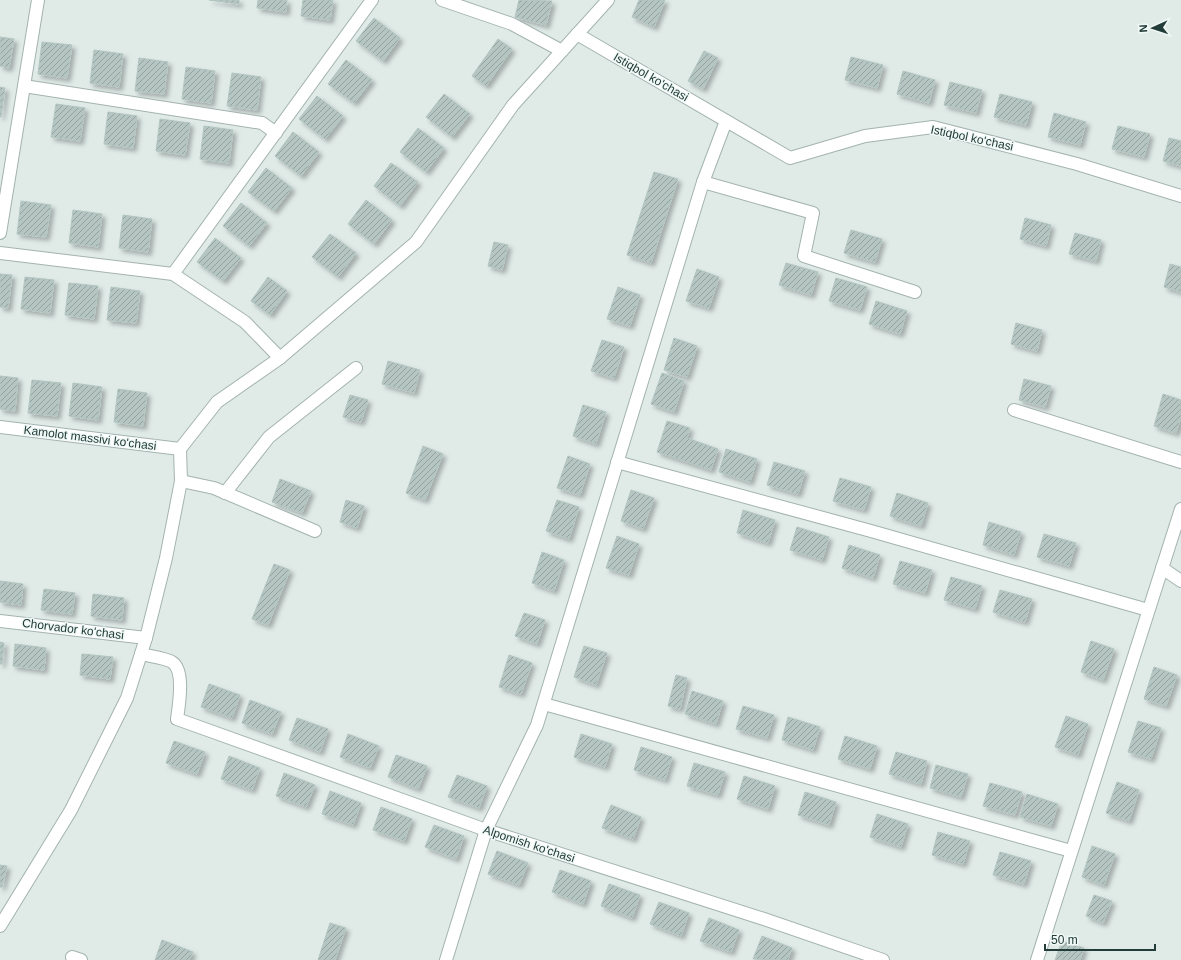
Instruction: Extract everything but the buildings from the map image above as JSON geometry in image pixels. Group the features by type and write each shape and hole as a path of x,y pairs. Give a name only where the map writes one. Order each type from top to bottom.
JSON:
{"street":[{"path":"0,233 38,0"},
{"path":"173,274 372,0"},
{"path":"442,0 512,24 562,51"},
{"path":"0,926 4,913 71,810 127,698 146,638 166,558 181,481 180,449 217,402 280,358 416,242 512,105 608,0"},
{"name":"Istiqbol ko'chasi","path":"577,34 790,158 865,136 933,127 1077,164 1181,196"},
{"path":"24,86 262,123 276,133"},
{"path":"446,960 486,830 537,725 703,182 726,121"},
{"path":"703,182 813,213 804,256 915,292"},
{"path":"0,253 173,274 246,322 280,358"},
{"path":"220,491 269,437 356,368"},
{"path":"1014,410 1181,462"},
{"name":"Kamolot massivi ko'chasi","path":"0,427 180,449"},
{"path":"617,462 871,531 1148,610"},
{"path":"181,481 220,491 315,531"},
{"path":"1036,960 1181,509"},
{"path":"1162,568 1181,581"},
{"name":"Chorvador ko'chasi","path":"0,621 146,638"},
{"name":"Alpomish ko'chasi","path":"141,654 172,662 178,670 180,688 177,719 486,830 764,919 883,960"},
{"path":"544,704 1071,851"}]}
